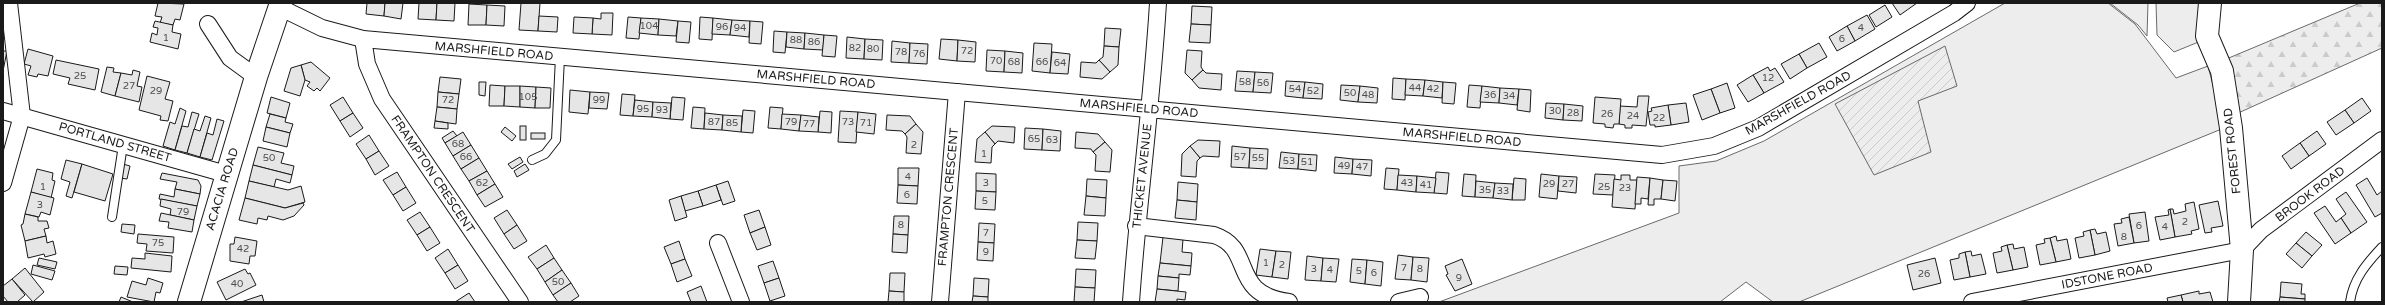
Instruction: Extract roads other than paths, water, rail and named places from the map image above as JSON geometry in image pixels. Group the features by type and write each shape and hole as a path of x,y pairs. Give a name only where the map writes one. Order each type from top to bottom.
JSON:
{"street":[{"path":"3,183 22,116 9,3"},
{"name":"THICKET AVENUE","path":"1131,302 1136,226 1150,110 1158,3"},
{"name":"MARSHFIELD ROAD","path":"280,5 322,28 363,39 1662,155 1714,146 1758,128 1954,13 1967,3"},
{"name":"FOREST ROAD","path":"2210,3 2207,36 2222,71 2231,128 2242,250 2239,302"},
{"name":"ACACIA ROAD","path":"189,302 226,174 280,5"},
{"path":"208,24 230,58 256,77"},
{"name":"FRAMPTON CRESCENT","path":"363,39 367,64 382,100 520,302"},
{"name":"FRAMPTON CRESCENT","path":"940,302 957,92"},
{"name":"PORTLAND STREET","path":"3,112 22,116 226,174"},
{"name":"BROOK ROAD","path":"2242,250 2261,230 2382,140"},
{"path":"1136,226 1214,235 1226,239 1237,253 1250,283 1258,293 1276,300 1290,302"},
{"path":"718,244 741,302"},
{"name":"IDSTONE ROAD","path":"1972,302 2242,250"},
{"path":"1400,302 1420,297"}],"lane":[{"path":"532,160 545,154 556,140 560,57"},
{"path":"112,217 123,145"},
{"path":"2350,302 2352,290 2365,265 2382,246"}]}
